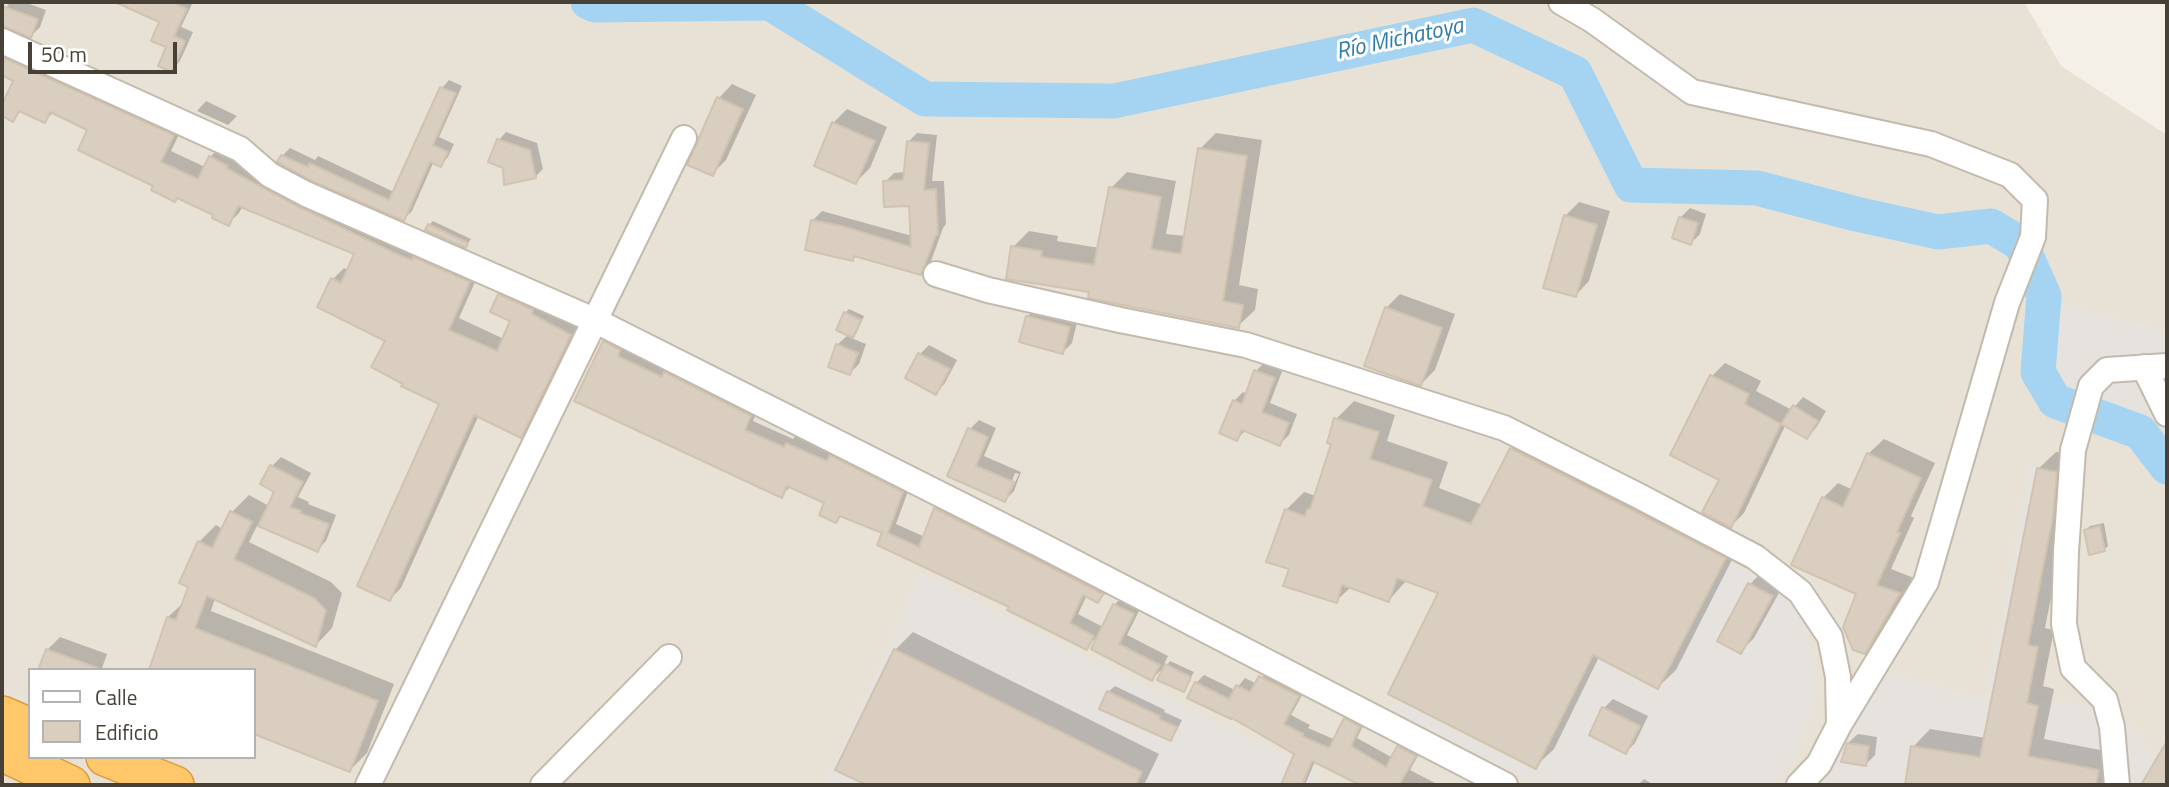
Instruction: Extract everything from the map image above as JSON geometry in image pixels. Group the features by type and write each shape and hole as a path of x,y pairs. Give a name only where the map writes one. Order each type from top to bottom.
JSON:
{"highway":[{"path":"2,715 28,726"},
{"path":"2,752 71,785"},
{"path":"110,759 174,785"}],"street":[{"path":"1561,2 1592,20 1692,92 1931,144 2010,175 2035,200 2033,237 2007,303 1926,582 1839,725 1819,764 1799,785"},
{"path":"2,41 240,149 270,175 306,194 596,321 1041,545 1505,785"},
{"path":"368,785 684,138"},
{"path":"936,274 1001,293 1246,345 1504,428 1755,558 1800,592 1830,637 1838,677 1839,725"},
{"path":"2116,785 2112,727 2105,700 2073,668 2064,624 2073,450 2091,386 2107,370 2156,367 2167,414"},
{"path":"543,785 669,657"}],"shaded area":[{"path":"2,2 2024,2 2061,66 2167,135 2167,785 2,785"},
{"path":"2051,303 2167,331 2167,443 2139,416 2054,388"},
{"path":"1512,452 1784,591 1807,625 1818,689 1792,762 1771,785 1538,785 1389,710"},
{"path":"2030,466 2068,475 2034,699 2117,709 2160,763 2146,785 1808,785 1822,769 1886,673 1985,700"},
{"path":"921,573 1319,774 1314,785 825,785"}],"building":[{"path":"115,2 172,2 187,9 174,36 185,41 172,72 158,66 166,47 151,41 159,22"},
{"path":"2,6 38,19 31,38 2,26"},
{"path":"4,58 174,135 161,162 198,179 209,156 299,207 399,255 412,260 413,257 470,282 449,330 497,351 510,321 490,312 498,294 533,310 532,314 571,335 521,438 474,415 390,601 357,586 439,404 401,386 403,384 371,367 385,341 317,307 331,278 341,283 354,254 238,206 229,226 177,198 175,202 151,190 153,186 78,150 87,130 50,112 45,123 19,111 13,122 2,116 2,105 13,81 2,75"},
{"path":"440,87 456,93 433,145 448,152 441,167 430,162 404,221 312,181 277,162 281,155 308,167 309,163 389,200"},
{"path":"717,97 743,109 713,176 687,165"},
{"path":"832,122 875,141 856,184 814,166"},
{"path":"497,139 530,150 536,178 504,185 503,168 488,162"},
{"path":"907,141 929,143 924,190 936,189 938,235 921,275 854,256 853,261 805,250 811,220 842,226 911,247 909,206 884,207 883,181 903,180"},
{"path":"1198,148 1247,156 1223,301 1243,305 1239,328 1088,298 1089,292 1006,279 1011,246 1042,251 1041,257 1094,265 1109,187 1161,197 1151,249 1181,254"},
{"path":"1564,215 1597,225 1576,297 1543,288"},
{"path":"1679,217 1698,223 1691,245 1672,238"},
{"path":"428,224 468,243 466,248 425,230"},
{"path":"1385,307 1442,328 1421,386 1364,366"},
{"path":"844,312 861,320 853,338 836,330"},
{"path":"1026,316 1070,327 1063,354 1019,342"},
{"path":"603,341 620,350 618,356 662,377 664,372 751,416 745,430 784,447 786,443 827,461 830,455 903,492 888,533 919,547 934,508 1103,594 1098,603 1083,595 1070,623 1094,636 1087,650 1007,610 1009,607 877,545 882,533 840,516 836,523 819,515 824,503 787,486 782,498 574,401"},
{"path":"836,344 858,353 850,375 828,367"},
{"path":"918,353 950,369 936,395 905,378"},
{"path":"1254,370 1275,378 1262,412 1289,423 1280,446 1242,430 1237,441 1219,433 1233,400 1242,404"},
{"path":"1710,375 1749,394 1745,404 1781,424 1731,528 1702,512 1719,480 1670,455"},
{"path":"1793,405 1818,421 1807,439 1781,424"},
{"path":"1334,418 1379,432 1370,459 1432,480 1423,506 1471,524 1510,448 1726,558 1658,689 1593,655 1536,769 1388,694 1438,593 1397,578 1389,602 1342,585 1337,603 1283,586 1289,569 1266,562 1285,509 1305,516 1307,509 1310,509 1331,444 1327,443"},
{"path":"968,428 988,437 976,466 1014,482 1005,502 947,476"},
{"path":"1867,453 1921,478 1877,585 1900,593 1865,654 1853,650 1843,627 1856,594 1791,565 1822,497 1843,507"},
{"path":"270,465 303,482 290,507 329,524 318,552 258,526 274,492 260,484"},
{"path":"2037,468 2057,472 2053,517 2028,645 2038,647 2027,703 2038,706 2028,756 2099,770 2096,785 1905,785 1911,746 1980,757"},
{"path":"230,511 252,522 234,559 314,598 326,610 316,647 207,596 195,628 378,701 350,772 256,735 256,668 150,668 167,617 176,620 188,587 179,583 198,541 212,548"},
{"path":"2100,526 2105,551 2089,555 2084,530"},
{"path":"1748,583 1773,596 1741,654 1717,641"},
{"path":"1113,604 1134,614 1119,644 1160,665 1152,681 1091,649"},
{"path":"46,649 98,668 39,668"},
{"path":"894,649 1142,772 1136,785 867,785 835,770"},
{"path":"1165,664 1191,677 1184,692 1157,680"},
{"path":"1259,676 1299,696 1284,724 1303,734 1302,736 1329,748 1344,718 1360,727 1351,746 1386,767 1397,746 1416,756 1399,785 1360,785 1312,761 1302,785 1281,785 1294,754 1232,718 1187,698 1195,682 1229,699 1236,685 1250,692"},
{"path":"1107,691 1177,727 1171,741 1099,709"},
{"path":"1602,707 1640,726 1626,754 1589,735"},
{"path":"2167,741 2167,785 2141,785"},
{"path":"1847,743 1869,746 1866,766 1841,762"}],"waterway":[{"name":"Río Michatoya","path":"588,2 595,5 770,3 925,99 1114,101 1473,25 1575,73 1631,185 1757,188 1938,232 1991,226 2021,244 2044,296 2038,372 2055,401 2140,432 2167,467"}]}
